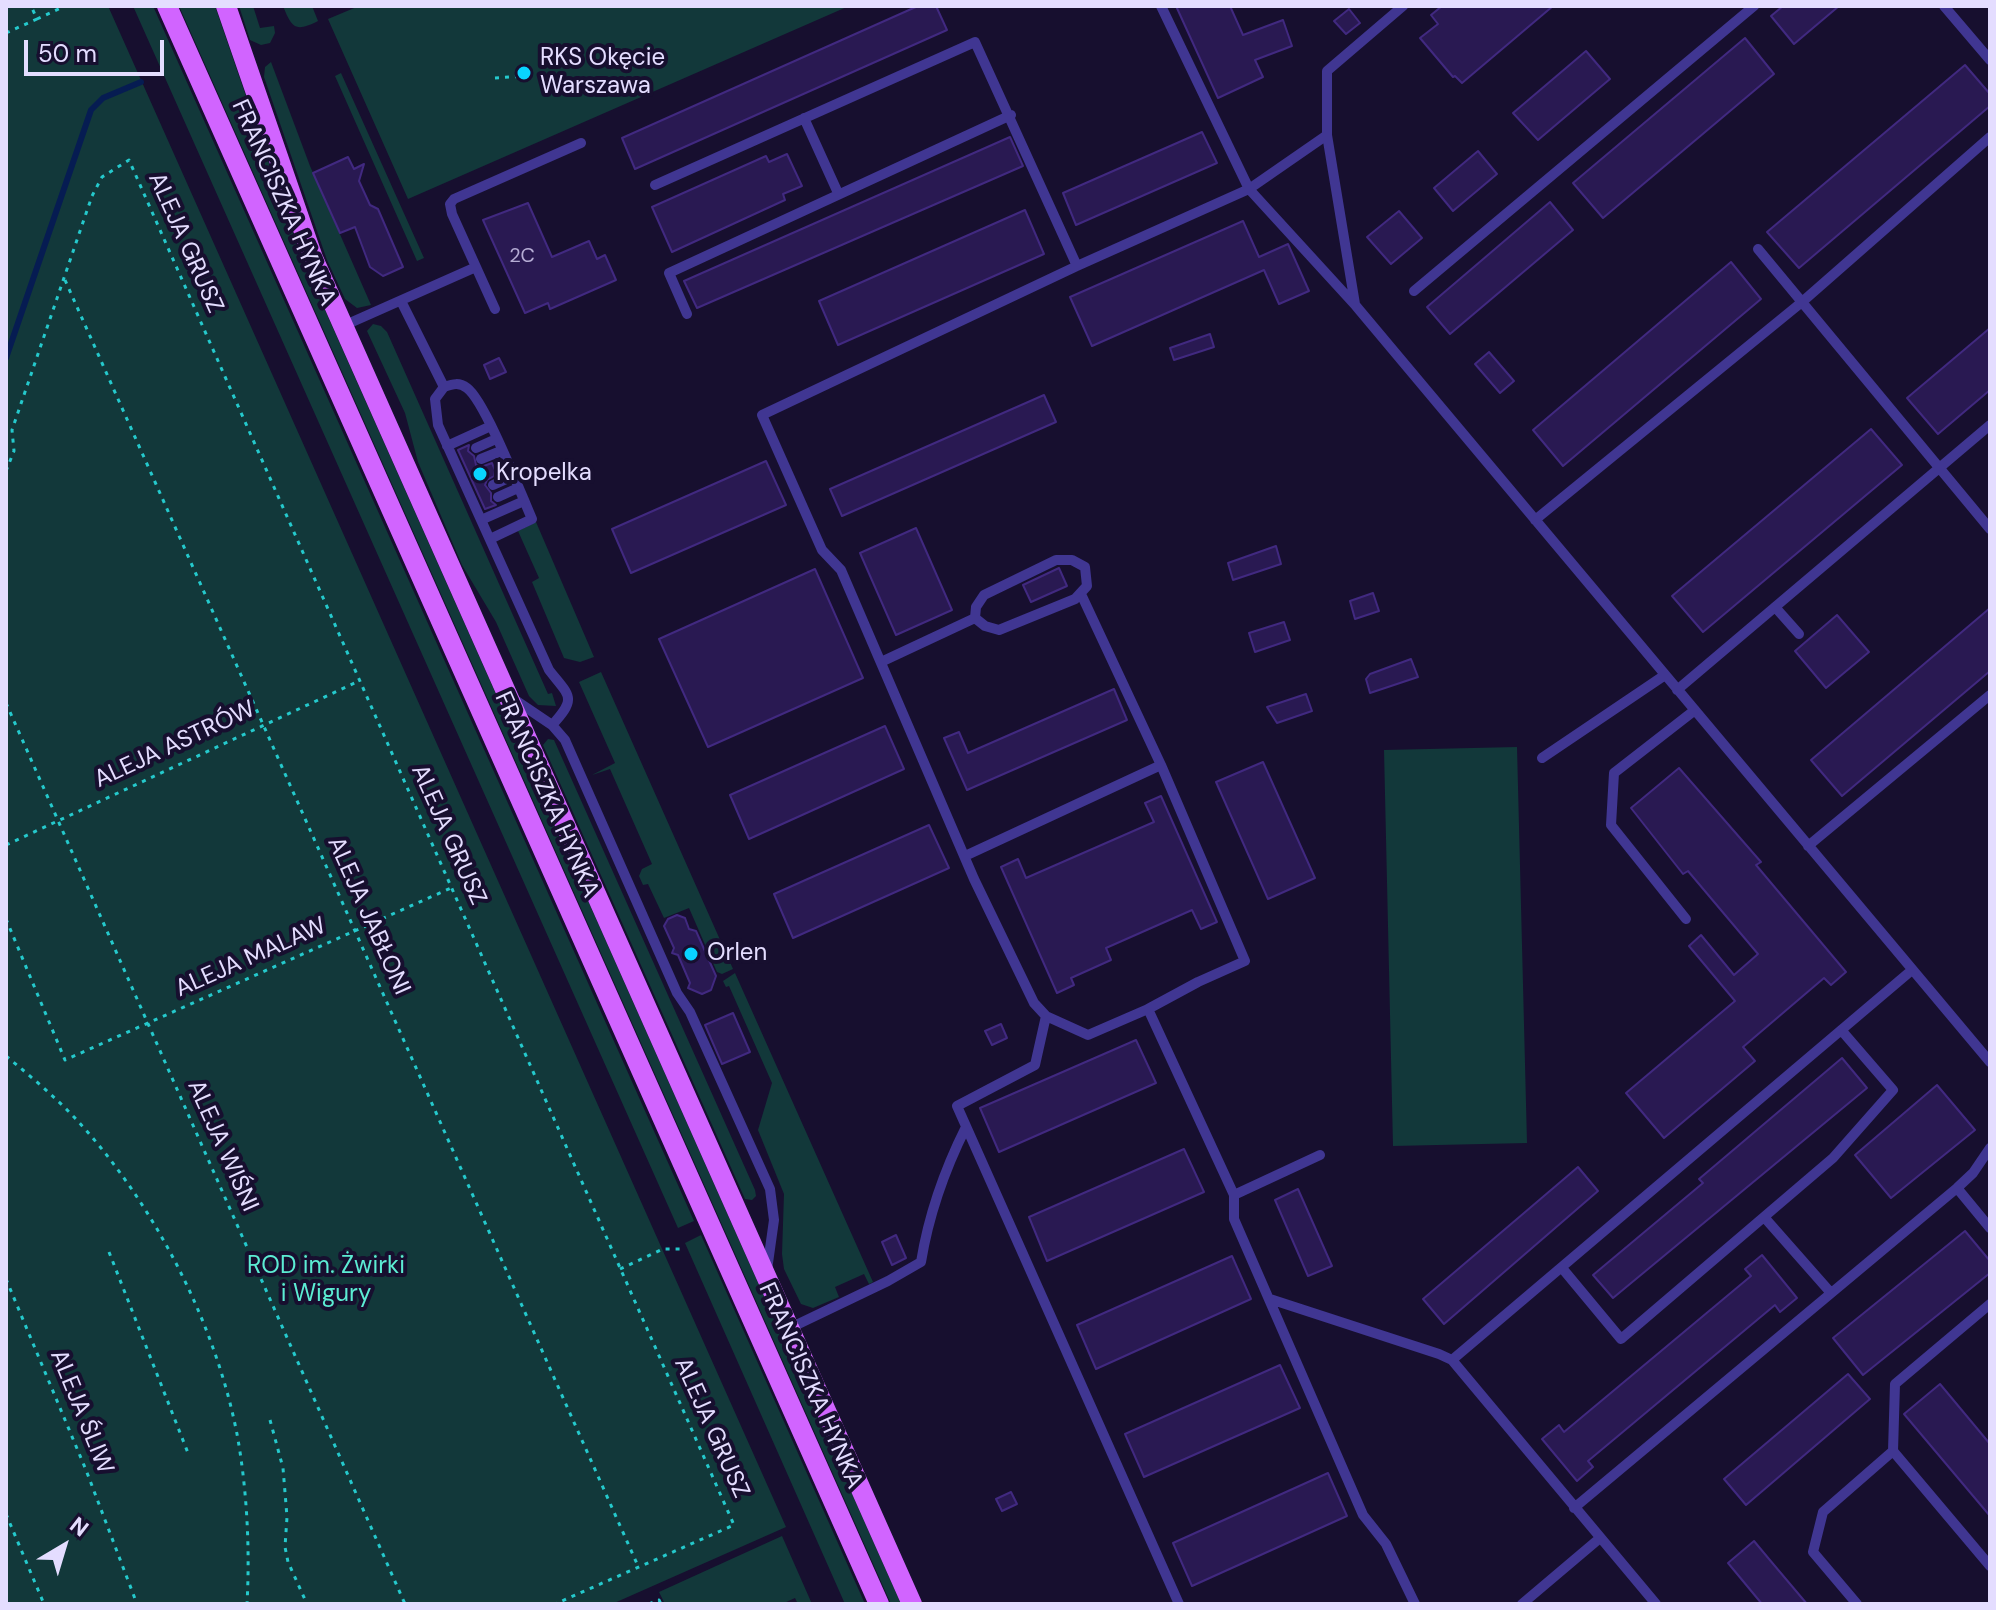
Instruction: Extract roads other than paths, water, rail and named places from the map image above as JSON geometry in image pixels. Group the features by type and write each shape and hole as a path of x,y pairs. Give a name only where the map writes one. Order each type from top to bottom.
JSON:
{"main road":[{"name":"FRANCISZKA HYNKA","path":"167,6 879,1604"},
{"name":"FRANCISZKA HYNKA","path":"226,6 307,243 912,1604"}],"lane":[{"path":"1161,6 1249,189 1356,306 1990,1062"},
{"path":"1356,306 1327,135 1327,71 1403,6"},
{"path":"1414,291 1754,6"},
{"path":"1944,6 1990,60"},
{"path":"655,185 975,42 1011,115 1077,266"},
{"path":"687,314 669,273 1011,115"},
{"path":"804,118 838,193"},
{"path":"1081,594 1161,765 1245,961 1088,1035 1046,1016 1034,1003 965,856 841,570 822,550 762,415 1077,266 1249,189 1327,135"},
{"path":"1535,520 1802,302 1990,137"},
{"path":"495,309 450,204 454,199 581,143"},
{"path":"1758,249 1990,529"},
{"path":"343,326 476,267"},
{"path":"401,301 444,387"},
{"path":"490,539 532,519 478,400 465,386 457,383 444,387 435,399 438,425 461,468 481,520 549,670 570,698 552,725"},
{"path":"1677,690 1990,425"},
{"path":"447,446 491,426"},
{"path":"476,448 496,439"},
{"path":"481,459 501,451"},
{"path":"493,485 513,476"},
{"path":"498,497 518,488"},
{"path":"481,520 524,501"},
{"path":"1056,560 1072,560 1085,567 1087,586 1075,599 999,630 985,626 975,618 976,607 984,595 1056,560"},
{"path":"1775,607 1799,634"},
{"path":"881,662 975,618"},
{"path":"1542,758 1665,675"},
{"path":"508,695 552,725 565,740 677,993 690,1012 770,1189 774,1220 766,1276"},
{"path":"1808,846 1990,695"},
{"path":"1686,919 1611,825 1614,773 1695,710"},
{"path":"965,856 1161,765"},
{"path":"1452,1360 1912,970"},
{"path":"1148,1009 1234,1195 1234,1219 1363,1515 1386,1544 1415,1604"},
{"path":"1046,1016 1035,1065 957,1106 1179,1604"},
{"path":"1562,1268 1621,1339 1833,1158 1893,1090 1842,1031"},
{"path":"790,1328 921,1262 928,1221 946,1166 966,1127"},
{"path":"1574,1508 1957,1188 1973,1173 1990,1148"},
{"path":"1234,1195 1320,1155"},
{"path":"1957,1188 1990,1228"},
{"path":"1764,1217 1831,1293"},
{"path":"1270,1299 1452,1360 1656,1604"},
{"path":"1990,1304 1895,1384 1893,1451 1990,1566"},
{"path":"1857,1604 1813,1552 1823,1512 1893,1451"},
{"path":"1522,1604 1600,1538"}],"waterway":[{"path":"6,358 91,110 103,98 141,82"}],"place":[{"name":"RKS Okęcie Warszawa","path":"524,73"},
{"name":"Kropelka","path":"480,474"},
{"name":"Orlen","path":"691,954"}],"park label":[{"name":"ROD im. Żwirki i Wigury","path":"326,1281"}]}
